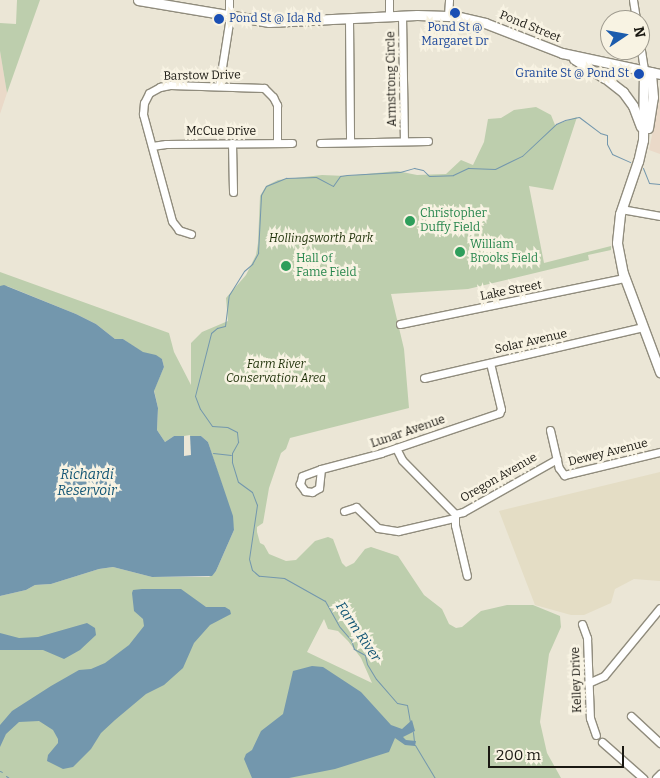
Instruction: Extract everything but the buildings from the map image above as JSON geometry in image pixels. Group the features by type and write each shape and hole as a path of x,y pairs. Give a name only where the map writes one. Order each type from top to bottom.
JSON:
{"main road":[{"name":"Pond Street","path":"138,0 175,3 229,17 282,22 448,15 480,21 562,53 652,72"},
{"path":"562,53 600,74 625,95 638,117 644,140"},
{"path":"644,140 652,72"},
{"path":"652,72 653,97 644,140 621,209 617,243 625,278 657,358 660,372"},
{"path":"653,97 660,84"}],"street":[{"path":"219,86 229,17 229,0"},
{"path":"389,0 389,16"},
{"path":"448,15 449,0"},
{"name":"Armstrong Circle","path":"402,16 404,141"},
{"path":"349,19 350,142"},
{"path":"647,60 652,72"},
{"name":"Barstow Drive","path":"191,234 179,230 173,224 143,110 145,99 151,91 167,86 261,88 268,92 278,108 277,143"},
{"name":"Armstrong Circle","path":"320,143 428,141"},
{"name":"McCue Drive","path":"152,146 166,144 292,143"},
{"path":"232,144 233,192"},
{"path":"621,209 660,216"},
{"name":"Lake Street","path":"400,324 625,278"},
{"name":"Solar Avenue","path":"424,378 643,327"},
{"name":"Lunar Avenue","path":"321,469 396,448 500,411 490,363"},
{"path":"550,430 557,459"},
{"path":"344,511 356,507 375,526 382,529 402,531 455,516 402,460 396,448"},
{"name":"Dewey Avenue","path":"557,459 562,474 568,475 660,452"},
{"name":"Oregon Avenue","path":"467,576 455,516 557,459"},
{"path":"588,683 604,676 660,608"},
{"name":"Kelley Drive","path":"582,624 587,638 590,718 596,735"},
{"path":"631,716 660,742"},
{"path":"602,742 643,778"},
{"path":"656,778 660,774"}],"shaded area":[{"path":"0,51 7,93 0,114"},
{"path":"660,96 660,154 649,150"},
{"path":"660,472 660,581 634,579 615,589 611,603 584,615 571,615 535,605 499,511"}],"green space":[{"path":"17,0 40,0 7,93 0,51 0,23 16,24"},
{"path":"536,107 551,115 555,125 577,117 553,190 529,186 544,263 611,246 611,250 588,255 589,260 468,289 391,294 404,349 409,408 290,438 286,449 281,453 269,488 263,523 257,527 257,532 260,543 264,545 269,554 286,561 296,560 315,541 328,537 333,539 342,563 346,567 354,563 365,549 371,547 398,556 424,595 442,609 449,624 456,628 462,627 481,611 507,605 533,605 560,616 561,627 549,654 540,722 547,753 561,778 0,778 0,596 26,590 35,585 51,584 99,569 113,567 152,577 209,577 216,571 234,530 230,510 208,442 201,436 174,436 165,442 157,430 158,408 154,390 164,367 162,359 143,353 123,339 115,339 96,324 76,314 7,286 0,286 0,272 169,333 174,352 191,385 191,343 202,332 228,321 226,298 246,275 256,255 260,196 266,186 278,180 322,175 346,176 397,171 417,175 446,174 461,160 473,165 484,142 488,119 501,118 514,110","holes":["324,619 328,629 338,631 348,641 361,658 372,683 307,652"]}],"water":[{"name":"Richardi Reservoir","path":"4,285 76,314 96,324 115,339 123,339 143,352 156,355 162,359 164,367 154,391 158,408 157,430 165,442 174,436 201,436 208,442 233,516 234,530 212,576 152,577 113,567 99,569 51,584 35,585 26,590 0,596 0,286"},
{"path":"181,589 206,607 225,607 230,610 231,614 210,625 194,643 183,668 164,685 146,694 115,720 101,733 91,749 73,767 63,769 47,761 48,755 58,743 58,739 53,730 39,721 19,722 6,734 0,747 0,725 12,711 79,670 91,669 105,663 129,645 144,626 143,619 134,611 132,593 133,590"},
{"path":"87,623 95,628 96,635 80,650 64,659 43,650 0,650 0,633 19,638 38,637"},
{"path":"312,666 323,667 361,692 391,725 402,729 412,720 415,731 403,737 406,740 416,741 415,746 405,745 395,738 389,752 335,769 289,778 252,778 244,759 246,754 252,750 261,731 283,714 293,671"}],"pier":[{"path":"190,435 191,455 184,456 184,436"}],"waterway":[{"name":"Farm River","path":"410,722 407,705 397,703 376,679 367,664 365,655 354,649 351,640 339,626 325,601 284,578 259,576 252,570 249,559 257,505 252,492 238,482 232,462 232,453 238,442 237,432 227,427 212,426 200,409 195,396 211,333 217,328 225,326 229,295 258,253 261,195 266,186 286,178 316,177 333,186 340,176 347,175 400,172 414,168 423,170 429,176 453,175 468,168 495,169 522,156 556,124 579,117 600,133 607,135 607,144 612,154 630,162"},
{"name":"Farm River","path":"643,168 649,183 660,184"},
{"path":"213,453 231,455"},
{"name":"Farm River","path":"413,732 414,741"},
{"name":"Farm River","path":"415,745 435,778"}],"place":[{"name":"Pond St @ Margaret Dr","path":"455,13"},
{"name":"Pond St @ Ida Rd","path":"219,19"},
{"name":"Granite St @ Pond St","path":"639,74"},
{"name":"Christopher Duffy Field","path":"410,221"},
{"name":"William Brooks Field","path":"460,252"},
{"name":"Hall of Fame Field","path":"286,266"}],"park label":[{"name":"Hollingsworth Park","path":"321,239"},
{"name":"Farm River Conservation Area","path":"276,372"}]}
